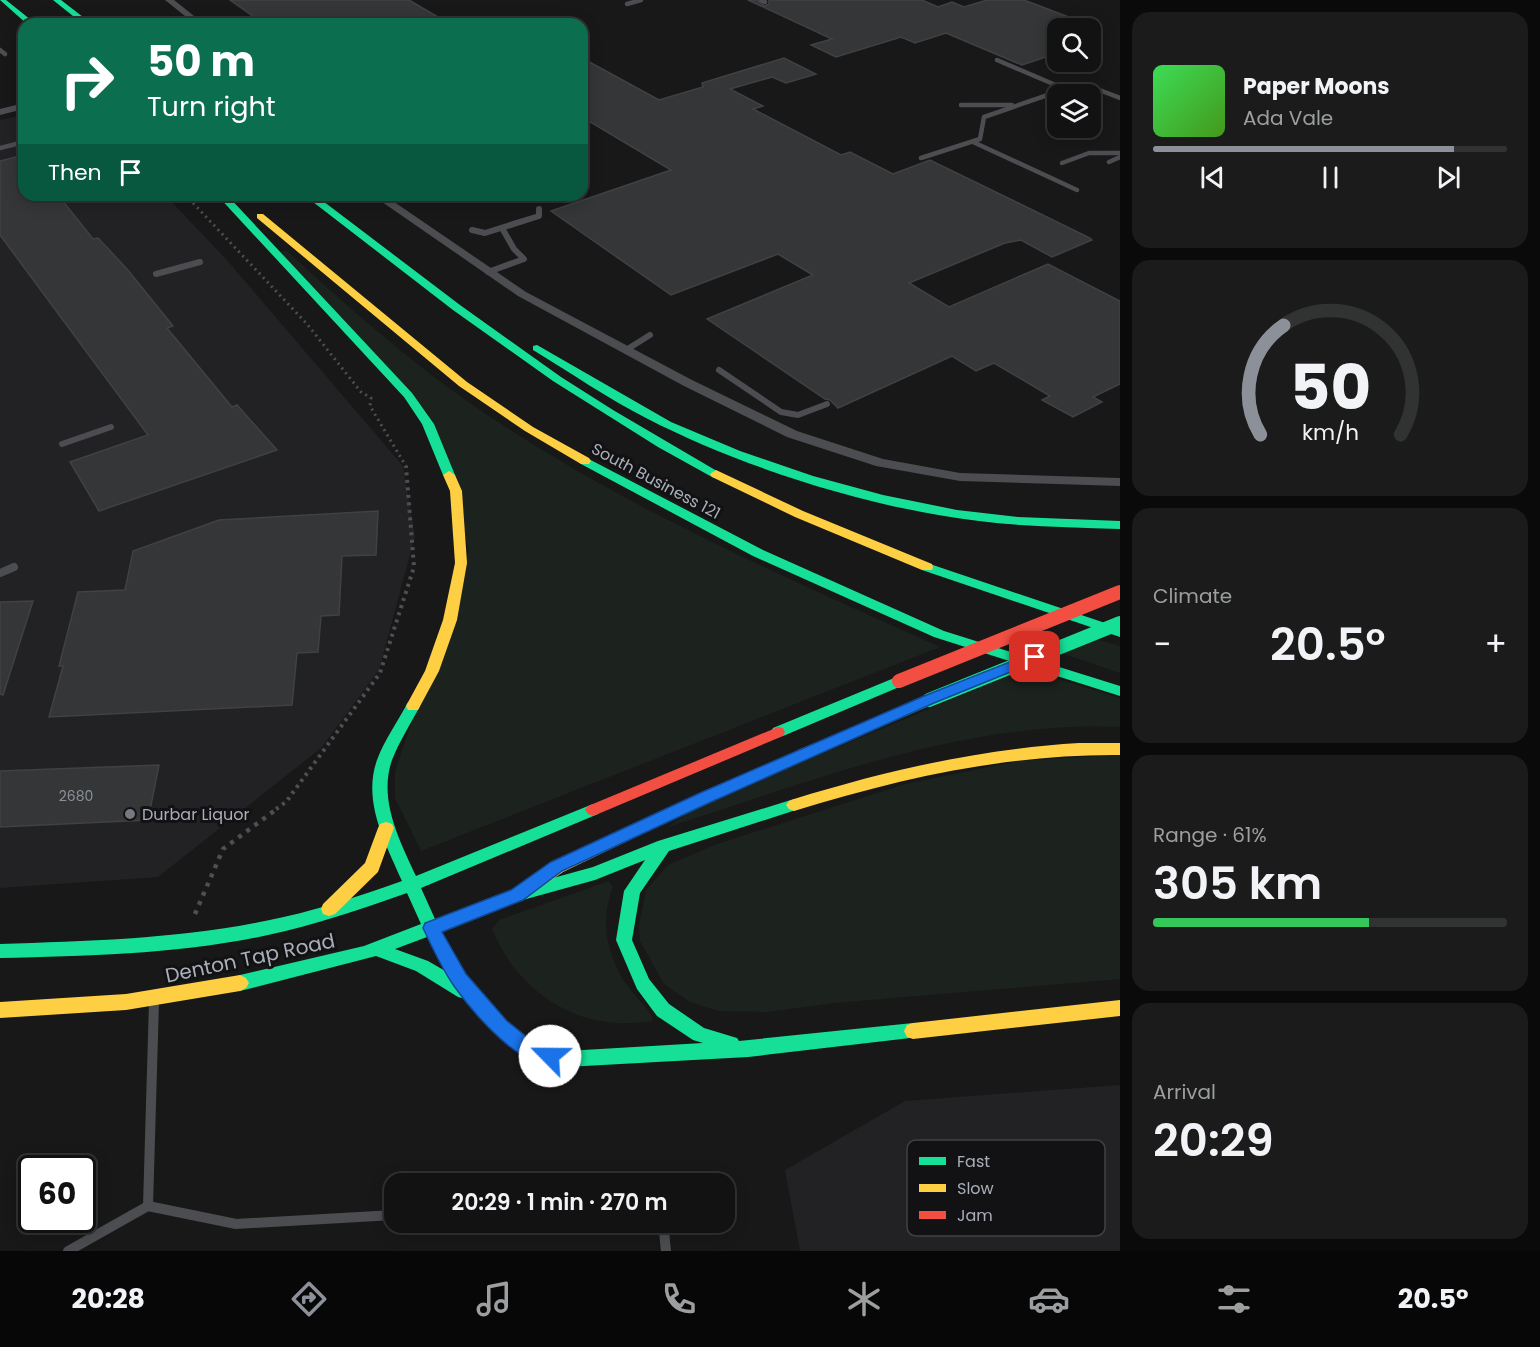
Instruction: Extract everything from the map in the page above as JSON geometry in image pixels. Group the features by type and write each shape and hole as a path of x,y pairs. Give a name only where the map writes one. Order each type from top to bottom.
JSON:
{"main road":[{"path":"2,0 24,18"},
{"path":"57,0 80,18"},
{"path":"228,201 408,395 428,424 456,491 461,563 450,620 432,671 384,761 380,793 386,828 414,885 431,928 459,980 500,1026 534,1054 566,1059 748,1049 1120,1008"},
{"name":"South Business 121","path":"243,201 463,384 565,451 758,553 868,604 939,634 1120,691"},
{"path":"317,201 508,345 619,420 709,470 800,514 921,563 1120,634"},
{"path":"508,345 532,346 665,423 773,466 880,497 957,514 1031,522 1120,525"},
{"name":"Denton Tap Road","path":"0,951 158,945 221,937 322,914 414,885 899,681 1120,592"},
{"path":"517,895 556,867 705,797 929,700 1120,622"},
{"path":"517,895 595,873 664,846 838,791 904,774 1001,757 1090,748 1120,749"},
{"path":"322,914 372,867 386,828"},
{"path":"664,846 632,891 624,940 643,984 663,1010 699,1034 748,1049"},
{"name":"Denton Tap Road","path":"0,1010 154,998 214,989 376,949 517,895"},
{"path":"376,949 410,959 432,969 480,1003"}],"street":[{"path":"169,0 192,18"},
{"path":"0,112 18,109"},
{"path":"386,201 488,272 551,310 792,434 881,463 969,478 1120,482"}],"lane":[{"path":"627,4 641,0"},
{"path":"0,50 5,54"},
{"path":"996,60 1053,84"},
{"path":"1101,91 1120,98"},
{"path":"921,158 980,139 984,117 1047,95"},
{"path":"961,105 979,103 1017,105"},
{"path":"973,142 1077,190"},
{"path":"0,148 18,144"},
{"path":"1062,163 1089,153 1120,155"},
{"path":"1109,162 1120,155"},
{"path":"472,230 481,234 502,228 539,216 541,214 539,209"},
{"path":"488,272 524,259 514,249 502,228"},
{"path":"156,274 200,262"},
{"path":"626,350 651,335"},
{"path":"719,370 781,412 798,414 827,404"},
{"path":"62,444 111,427"},
{"path":"0,573 14,567"},
{"path":"148,1206 154,998"},
{"path":"68,1251 148,1206 236,1224 384,1216"},
{"path":"664,1233 666,1251"}],"path":[{"path":"192,201 307,324 361,392 371,398 370,406 408,470 414,567 380,673 286,802 223,849 195,914"}],"shaded area":[{"path":"18,116 18,201 171,201 226,259 403,466 415,536 379,670 321,748 158,877 0,888 0,120"},
{"path":"286,250 339,299 423,368 482,411 563,462 615,492 722,547 940,647 421,851 395,798 395,772 469,550 428,414 279,252"},
{"path":"1095,639 1120,646 1120,673 1061,653"},
{"path":"1019,671 1034,675 1038,673 1120,698 1120,727 1061,728 1003,733 946,744 834,773 668,827 695,807"},
{"path":"1120,755 1120,979 835,1003 767,1012 719,1011 690,1002 664,984 640,941 639,926 646,890 668,865 717,844 905,784 1018,761"},
{"path":"609,881 613,887 606,916 613,958 618,971 648,1010 653,1021 621,1023 595,1020 557,1005 540,994 512,965 492,929 499,920"},
{"path":"1120,1085 1120,1251 800,1251 785,1170 905,1101"}],"building":[{"path":"230,0 409,0 440,18 384,18 256,18"},
{"path":"748,0 757,0 765,6 769,4 769,0 922,0 938,7 952,2 964,7 987,0 1024,0 1071,18 1047,18 1047,57 1022,65 946,33 915,43 901,37 836,57 811,45 832,39"},
{"path":"784,58 816,74 786,83 772,77 730,89 763,106 753,109 841,155 850,152 893,174 930,160 1090,238 1092,240 1052,257 1021,240 1005,243 909,283 949,307 1048,264 1120,301 1120,384 1093,397 1102,402 1073,417 1042,400 1050,396 994,363 976,371 952,356 838,408 830,400 825,399 707,319 813,275 778,254 671,295 551,211 580,201 588,201 588,198 671,170 588,121 588,61 659,100 703,87 702,83"},
{"path":"18,156 18,201 63,201 93,239 98,238 127,269 173,326 167,328 232,407 237,405 277,450 99,511 70,462 148,435 0,235 0,161"},
{"path":"378,511 376,555 342,556 339,615 321,616 318,652 297,653 292,705 49,717 63,666 59,666 78,592 125,590 133,551 219,520"},
{"path":"33,601 3,695 0,694 0,602"},
{"path":"159,765 148,820 0,827 0,771"}],"traffic: fast":[{"path":"2,0 24,18"},
{"path":"57,0 80,18"},
{"path":"228,201 408,395 428,424 449,475"},
{"path":"317,201 407,271 557,379 609,413 716,474"},
{"path":"537,348 650,416 736,453 809,478 883,499 957,514 1018,521 1120,525"},
{"path":"585,461 758,553 939,634 1120,691"},
{"path":"927,567 1119,633"},
{"path":"929,700 1120,623"},
{"path":"778,732 899,681"},
{"path":"803,754 929,700"},
{"path":"413,706 384,761 380,793 386,828 431,928 460,980 500,1026 534,1054 566,1059 748,1049 913,1031"},
{"path":"240,983 365,953 517,895 595,873 664,846 794,805"},
{"path":"0,951 164,944 267,928 363,902 410,885 593,810"},
{"path":"664,846 632,891 624,940 643,984 663,1010 699,1034 731,1044"},
{"path":"376,949 422,966 464,992"}],"traffic: slow":[{"path":"260,216 463,384 529,429 585,461"},
{"path":"716,474 799,514 927,567"},
{"path":"413,706 432,671 450,620 461,563 456,491 449,475"},
{"path":"794,805 873,782 955,763 1038,751 1120,749"},
{"path":"531,885 557,867 705,797 803,754"},
{"path":"329,909 372,867 386,828"},
{"path":"0,1010 126,1002 240,983"},
{"path":"913,1031 1120,1008"}],"traffic: jam":[{"path":"899,681 1120,592"},
{"path":"593,810 778,732"}],"place":[{"name":"Durbar Liquor","path":"130,814"}],"route":[{"path":"550,1056 534,1054 500,1026 459,980 431,928 517,895 556,867 705,797 929,700 1035,657"}]}
